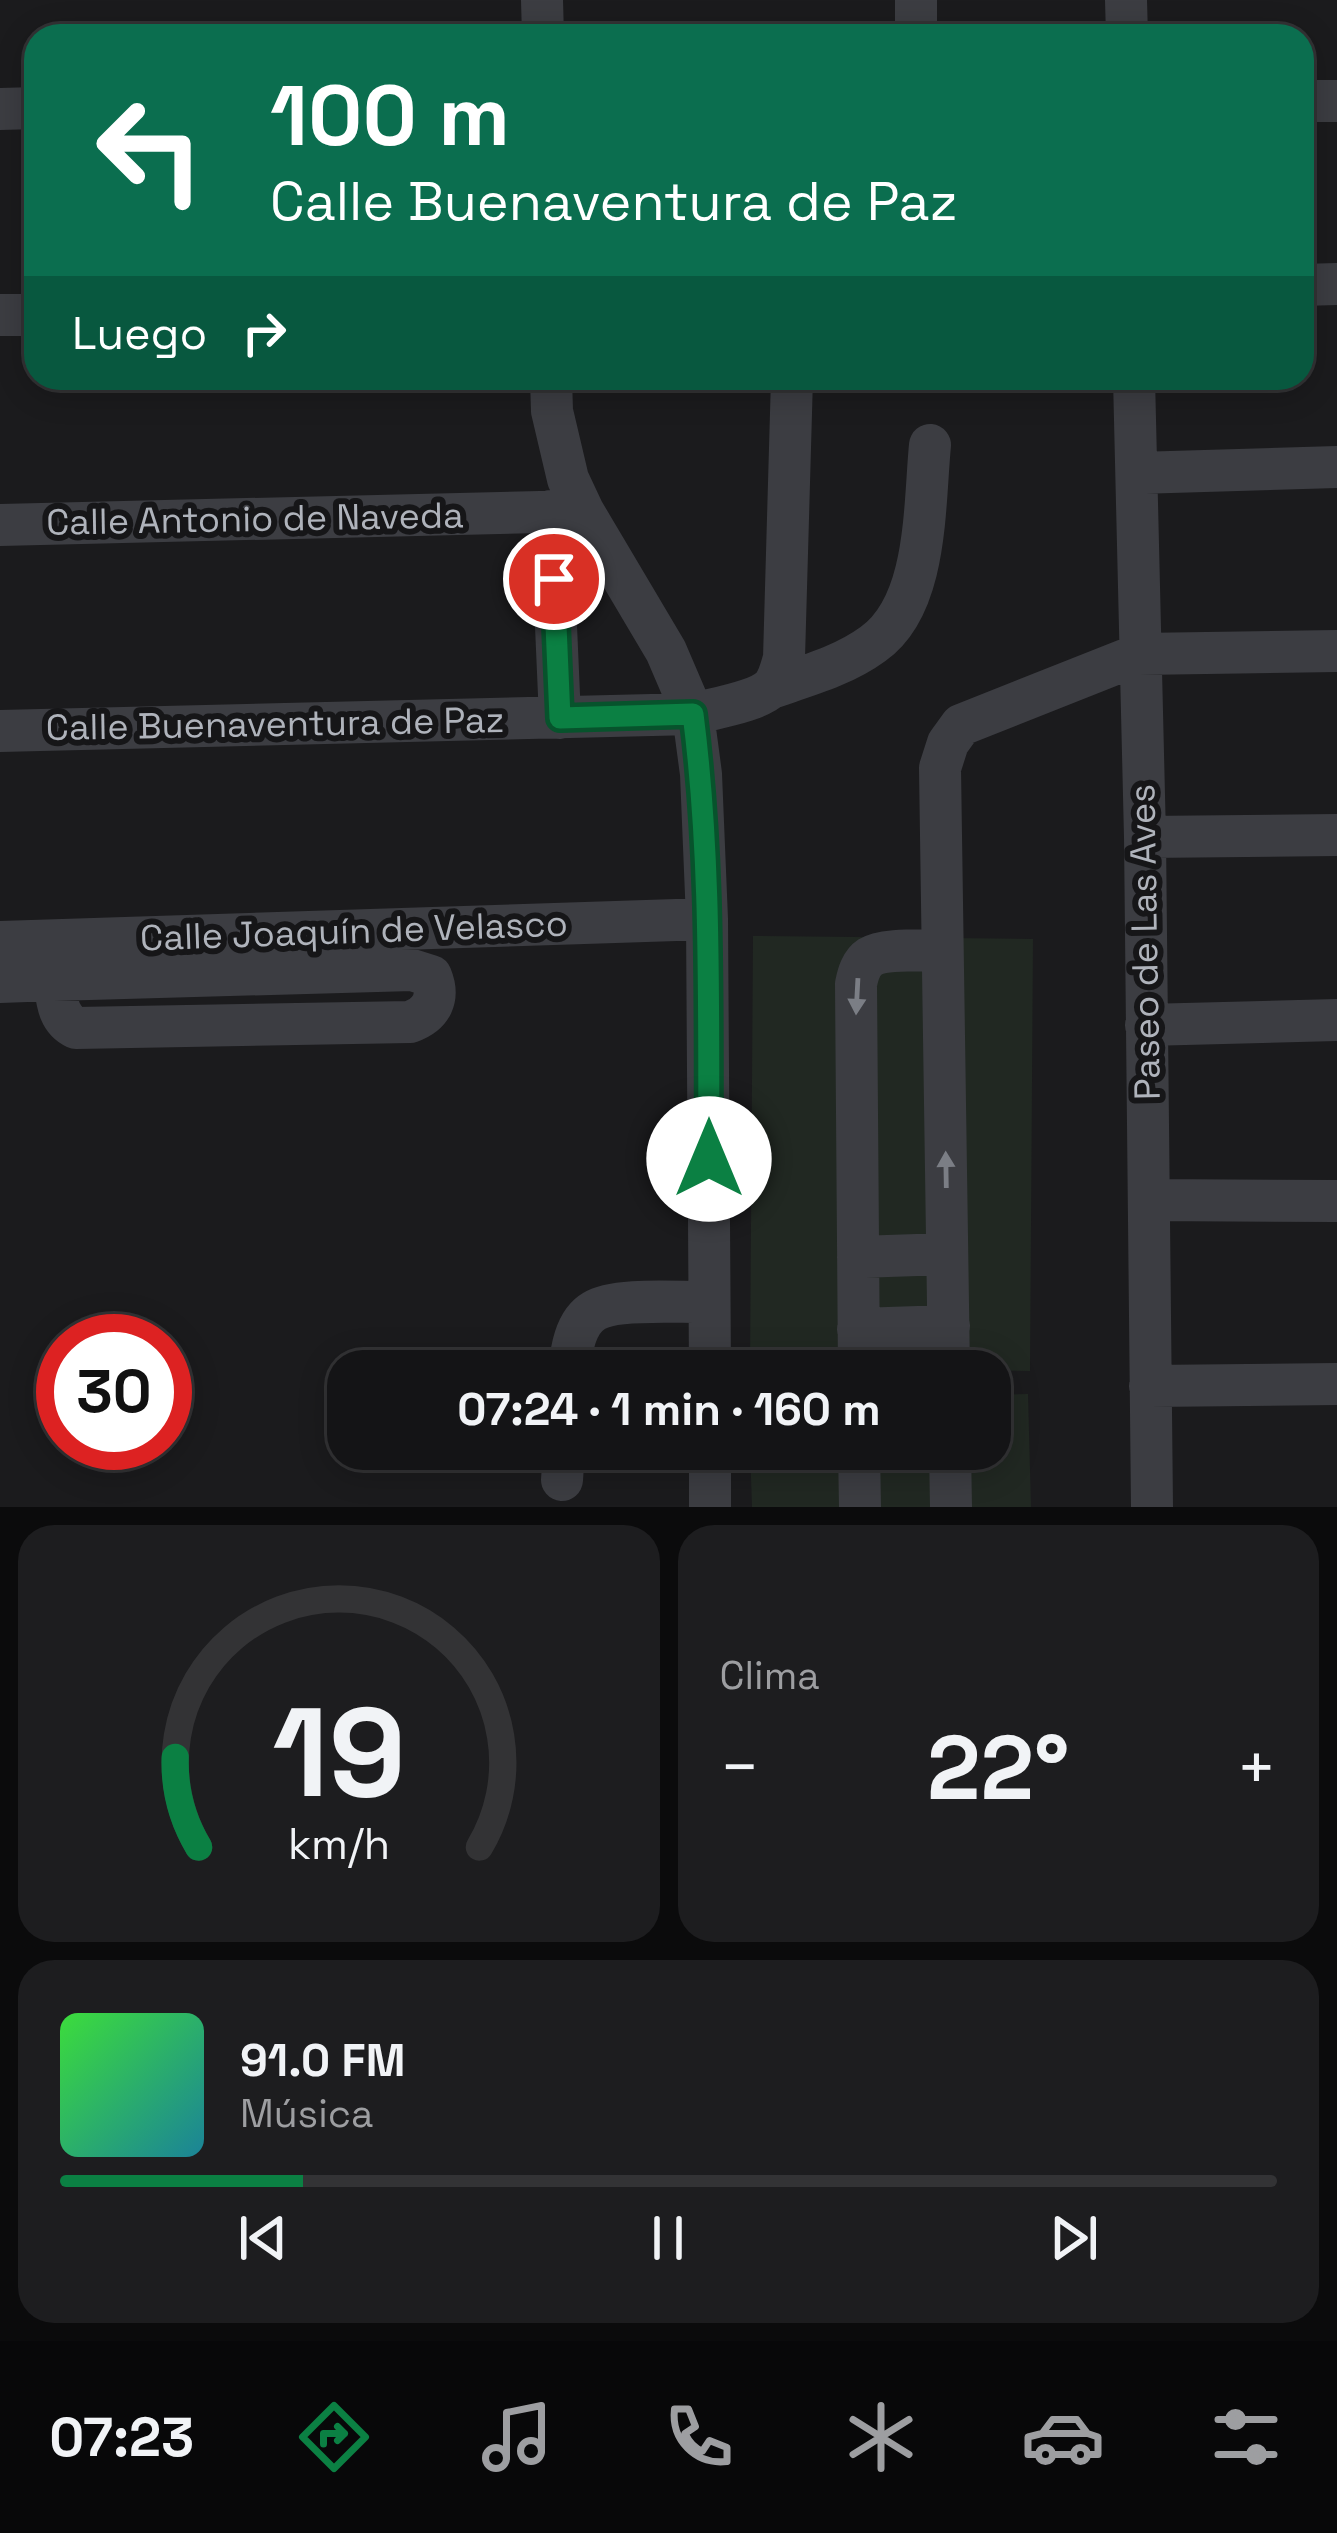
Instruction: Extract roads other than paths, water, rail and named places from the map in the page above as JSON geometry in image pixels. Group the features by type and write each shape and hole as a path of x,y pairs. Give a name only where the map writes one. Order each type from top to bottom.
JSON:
{"street":[{"path":"551,390 558,448 568,478 560,718"},
{"path":"771,688 784,658 792,390"},
{"name":"Paseo de Las Aves","path":"1134,390 1152,1507"},
{"name":"Calle Buenaventura de Paz","path":"0,730 693,714 758,696 861,652 877,642 903,610 918,569 930,446"},
{"path":"1137,473 1337,466"},
{"path":"567,511 666,651 693,714 701,774 707,919 710,1350"},
{"name":"Calle Antonio de Naveda","path":"0,525 567,511"},
{"path":"949,1350 940,768 948,742 961,725 982,715 1140,654 1337,651"},
{"path":"1145,837 1337,835"},
{"name":"Calle Joaquín de Velasco","path":"0,942 707,919"},
{"path":"942,950 867,958 856,984 858,1350 949,1326"},
{"path":"0,982 54,980 412,970 430,976 434,1003 429,1012 410,1022 76,1028 61,1015 54,980"},
{"path":"1146,1025 1337,1020"},
{"path":"1149,1200 1337,1201"},
{"path":"858,1257 947,1254"},
{"path":"573,1350 576,1332 592,1311 615,1304 709,1302"},
{"path":"1150,1386 1337,1384"},
{"path":"710,1470 710,1507"},
{"path":"859,1470 860,1507"},
{"path":"950,1470 951,1507"}]}
